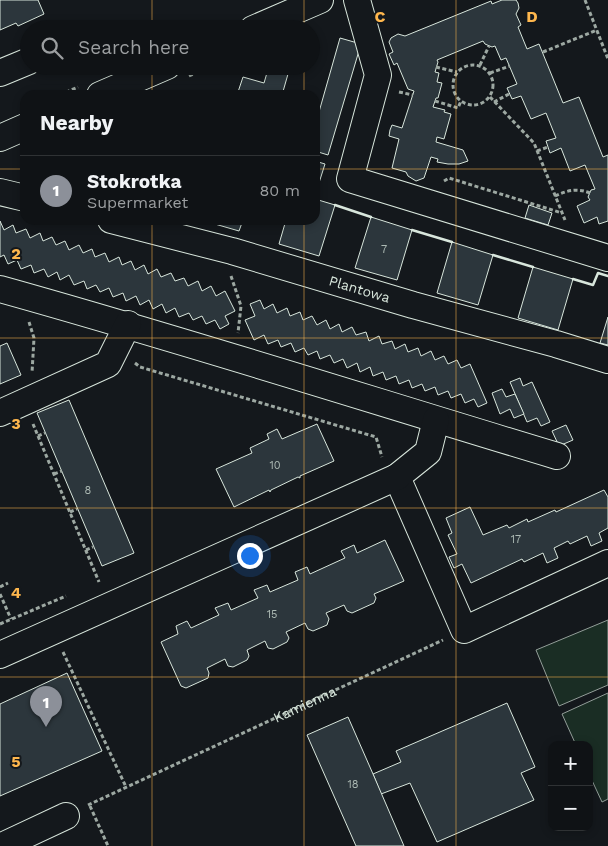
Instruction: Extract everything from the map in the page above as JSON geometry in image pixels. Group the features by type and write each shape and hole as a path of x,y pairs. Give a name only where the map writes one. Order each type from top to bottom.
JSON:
{"street":[{"path":"274,20 320,0"},
{"path":"357,0 378,75 350,179 608,258"},
{"path":"0,73 20,65"},
{"path":"112,90 146,75"},
{"path":"0,138 20,129"},
{"path":"0,192 20,197"},
{"name":"Plantowa","path":"131,225 232,251 412,305 608,360"},
{"path":"0,289 121,351 230,357 557,456"},
{"path":"0,413 121,351"},
{"path":"0,655 54,631 389,468 428,452 436,420"},
{"path":"389,468 464,630 608,563"},
{"path":"2,846 66,816"}],"path":[{"path":"585,0 608,59"},
{"path":"543,52 597,30"},
{"path":"480,66 488,46"},
{"path":"468,65 480,66 490,73 494,85 490,97 479,104 467,104 456,96 453,84 457,72 468,65"},
{"path":"490,73 510,66"},
{"path":"436,67 457,72"},
{"path":"398,91 413,95"},
{"path":"494,102 509,94"},
{"path":"490,97 534,143 566,222"},
{"path":"435,101 458,108 461,101"},
{"path":"537,151 548,147"},
{"path":"443,182 449,178 562,213"},
{"path":"555,196 576,189 590,194"},
{"path":"230,357 238,334 241,306 228,268 232,251"},
{"path":"25,318 29,323 34,338 31,381"},
{"path":"121,351 140,367"},
{"path":"121,351 140,367 376,437 389,468"},
{"path":"32,421 99,582"},
{"path":"38,436 45,433"},
{"path":"54,474 62,471"},
{"path":"70,512 78,509"},
{"path":"86,550 93,547"},
{"path":"0,587 8,583"},
{"path":"0,594 10,620"},
{"path":"0,624 58,600"},
{"name":"Kamienna","path":"66,816 464,630"},
{"path":"54,631 126,787"},
{"path":"90,805 108,846"}],"green space":[{"path":"608,620 608,685 559,706 536,650"},
{"path":"608,693 608,799 602,802 593,783 593,741 574,741 562,714"}],"building":[{"path":"0,0 38,0 44,14 31,20 20,20 20,25 18,26 16,23 0,30"},
{"path":"502,0 516,0 519,8 516,14 521,25 518,27 527,49 539,44 563,103 579,97 603,157 608,155 608,221 599,224 597,217 584,223 577,206 590,200 588,197 591,190 595,189 585,165 570,171 561,148 550,153 546,141 556,138 546,113 531,119 521,96 512,99 507,88 517,84 506,58 501,60 495,46 492,47 483,41 437,60 435,72 439,73 437,82 442,83 438,98 436,98 433,107 445,110 444,112 451,114 444,139 437,137 436,142 463,150 468,161 459,164 448,164 437,162 438,159 431,157 424,178 416,181 408,176 406,172 392,168 399,139 389,136 390,130 392,125 402,128 414,91 408,89 397,63 394,65 389,54 393,52 389,42 391,38 398,34 405,36 491,1 492,4"},
{"path":"340,38 361,44 328,155 320,153 320,108"},
{"path":"266,75 288,75 283,90 239,90 243,77 264,83"},
{"path":"320,162 325,164 320,180"},
{"path":"320,200 335,205 319,256 279,244 285,225 320,225"},
{"path":"529,205 552,213 548,225 525,218"},
{"path":"371,217 412,230 397,280 355,268"},
{"path":"0,221 4,230 13,225 16,233 26,229 30,238 40,233 43,241 52,237 56,245 65,241 69,250 79,245 83,253 92,249 95,257 105,253 109,262 119,257 122,265 131,261 135,270 144,265 148,274 157,269 161,277 171,273 175,281 184,278 188,286 198,281 202,291 211,286 216,296 225,291 235,311 225,316 229,324 220,329 215,320 206,324 202,316 193,320 189,313 179,317 175,308 166,313 162,304 153,309 149,300 140,305 136,296 126,301 123,293 113,297 109,288 100,292 96,285 87,289 84,281 74,285 69,275 60,280 57,272 48,277 44,269 34,273 31,265 21,269 17,260 8,264 4,255 0,257"},
{"path":"218,225 241,225 239,231"},
{"path":"452,242 493,255 478,305 437,293"},
{"path":"533,267 573,279 558,330 518,318"},
{"path":"260,300 264,309 273,304 277,313 287,308 290,316 300,312 303,320 312,316 317,325 326,320 330,329 339,324 342,332 352,327 356,335 366,332 369,341 379,336 382,344 392,341 395,349 405,344 408,352 418,348 421,356 431,351 435,360 444,356 448,364 457,360 461,368 470,364 487,403 478,407 474,399 465,403 461,394 451,398 448,391 438,395 435,387 425,391 422,384 412,388 409,380 399,384 396,376 386,380 383,372 373,376 370,367 360,372 357,363 347,368 343,359 334,363 330,355 320,359 317,351 308,355 304,348 295,352 291,343 281,347 278,340 268,344 264,335 254,340 245,320 255,316 250,304"},
{"path":"608,317 608,345 600,343"},
{"path":"7,343 21,375 0,384 0,346"},
{"path":"520,378 523,386 532,382 550,422 541,426 537,418 527,422 510,382"},
{"path":"502,389 506,397 515,394 524,414 514,418 510,409 500,414 492,393"},
{"path":"69,400 134,553 102,566 37,413"},
{"path":"317,424 334,461 234,507 216,469 252,453 250,448 269,439 267,434 277,429 282,439"},
{"path":"566,425 573,440 559,446 552,431"},
{"path":"604,490 608,497 608,528 599,533 602,541 591,546 587,536 570,544 568,541 554,548 558,558 547,563 543,553 524,562 522,559 471,583 462,564 454,568 449,557 457,554 448,535 452,533 446,518 470,507 483,535 507,525 509,528 527,519 528,522 555,510 556,512"},
{"path":"385,540 404,581 374,594 376,598 374,603 352,613 347,611 344,605 326,613 329,619 327,625 313,631 308,629 305,623 286,632 289,638 287,642 273,649 268,648 265,641 247,650 249,656 247,660 233,667 228,666 225,659 207,668 208,678 186,688 181,686 161,642 178,634 176,626 187,621 191,628 219,615 215,608 228,603 231,610 258,598 254,590 267,585 270,592 298,580 295,572 307,567 310,574 345,558 341,551 354,545 357,553"},
{"path":"67,673 102,751 0,796 0,704"},
{"path":"507,703 535,767 521,773 534,800 437,842 410,783 381,794 373,774 401,762 396,751"},
{"path":"348,717 404,846 356,846 307,735"}],"wall":[{"path":"335,205 371,217"},
{"path":"412,230 452,242"},
{"path":"493,255 533,267"},
{"path":"573,279 593,285 598,273 608,276"}],"place":[{"name":"Stokrotka","path":"46,727"}]}
